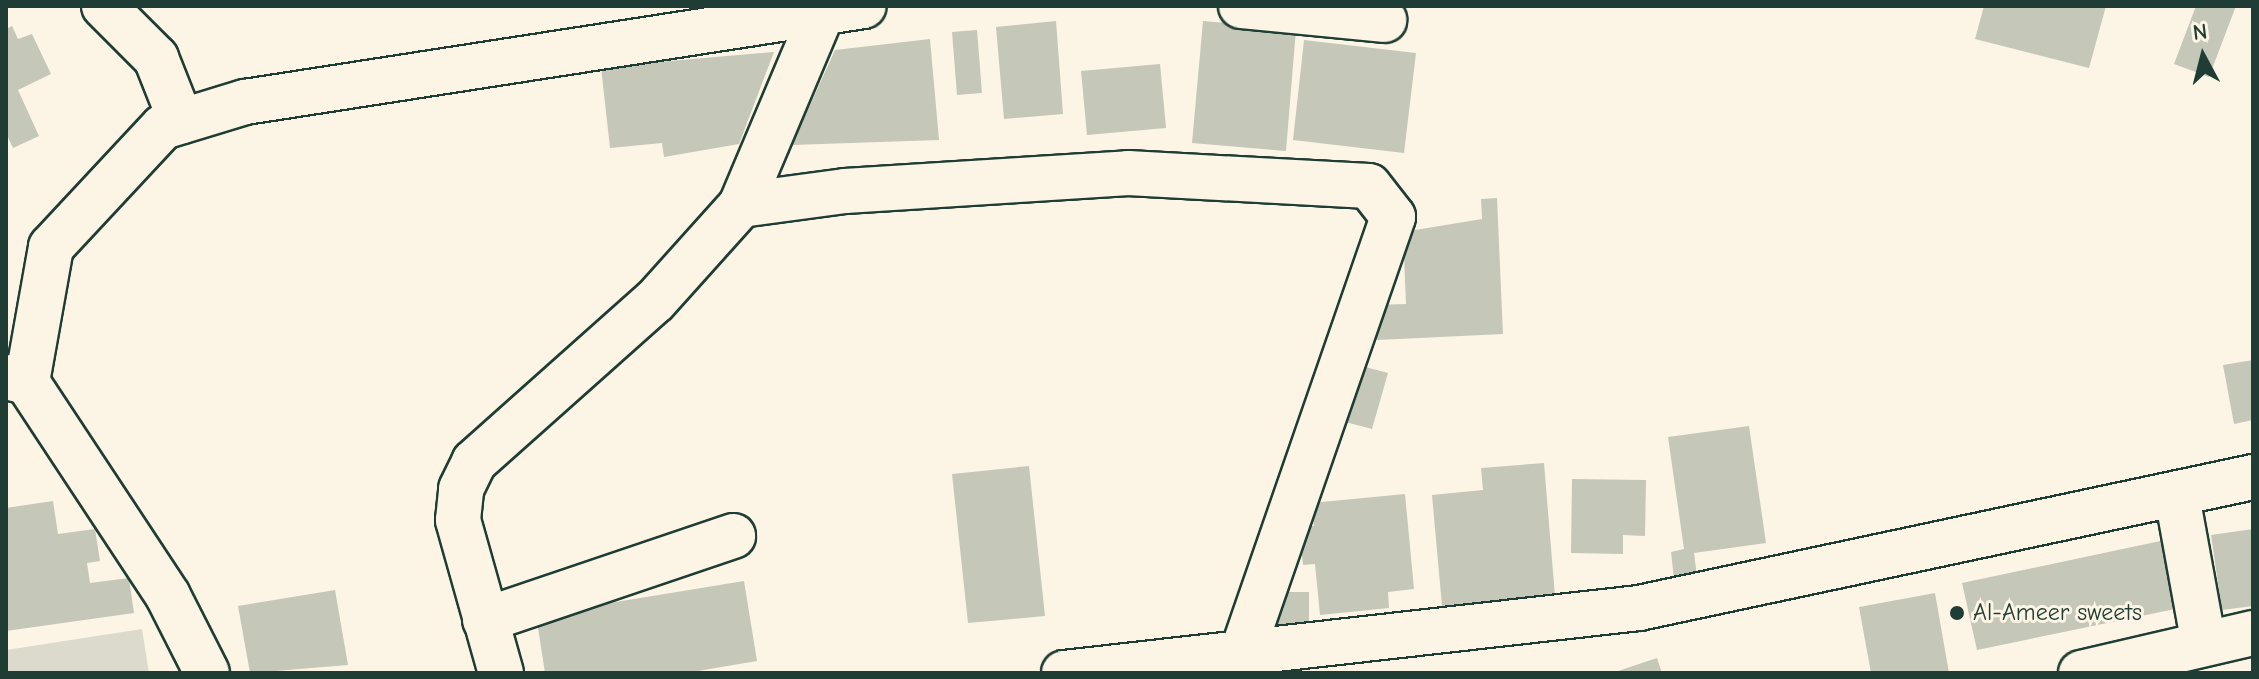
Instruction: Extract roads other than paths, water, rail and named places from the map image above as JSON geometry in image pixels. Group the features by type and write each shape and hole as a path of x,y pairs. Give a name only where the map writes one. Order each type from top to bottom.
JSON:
{"street":[{"path":"104,6 156,58 181,121"},
{"path":"1241,6 1384,20"},
{"path":"207,673 168,596 17,379 51,247 163,127 245,102 837,7"},
{"path":"501,673 458,520 461,489 474,462 655,301 741,205 837,7"},
{"path":"741,205 845,191 1128,173 1369,186 1393,217 1242,663"},
{"path":"1064,673 1242,663 1639,608 2177,496 2253,477"},
{"path":"2177,496 2204,644"},
{"path":"485,620 733,536"},
{"path":"2081,673 2253,633"}],"place":[{"name":"Al-Ameer sweets","path":"1957,613"}]}
